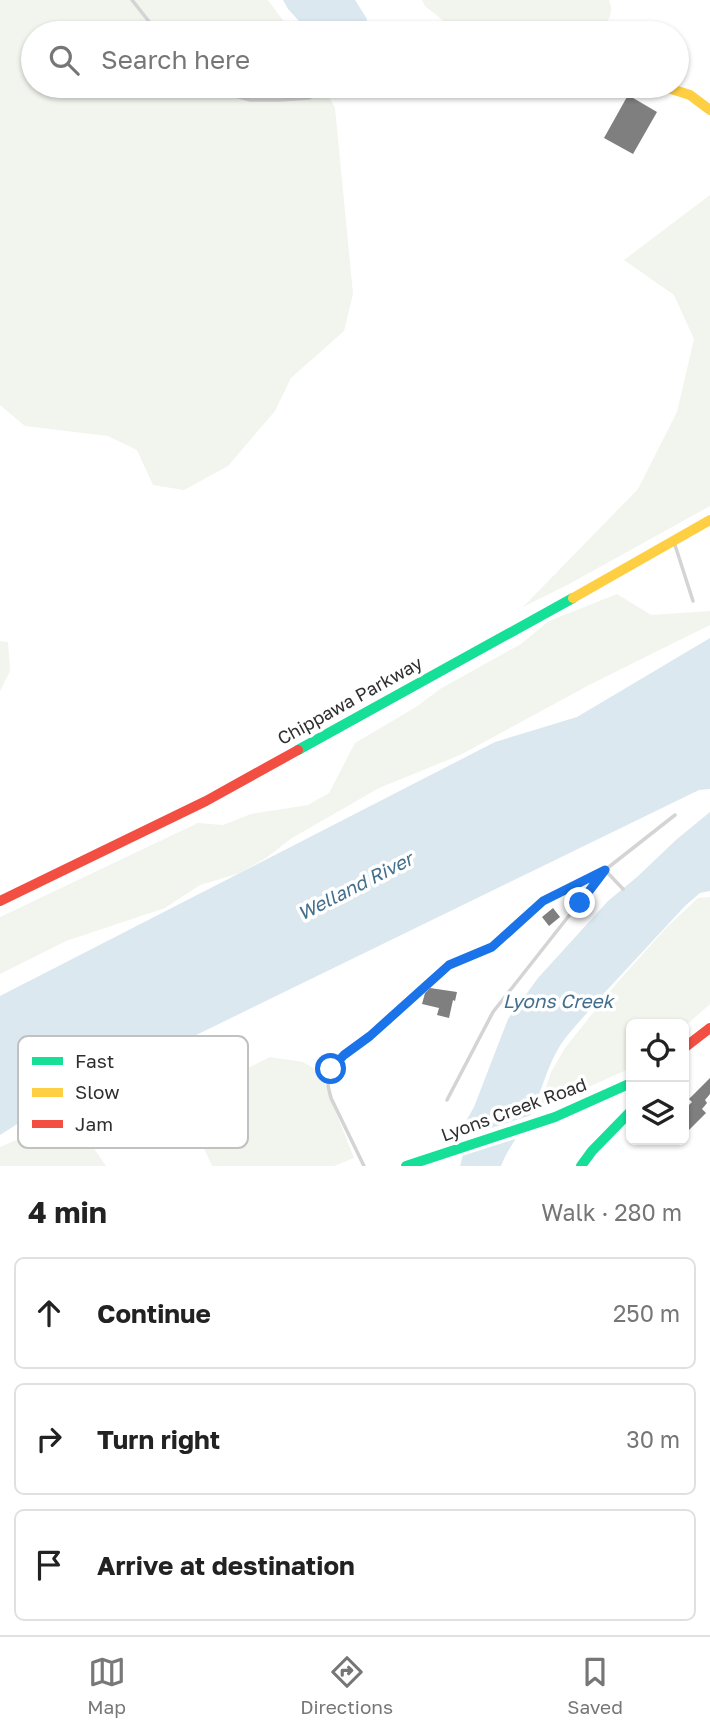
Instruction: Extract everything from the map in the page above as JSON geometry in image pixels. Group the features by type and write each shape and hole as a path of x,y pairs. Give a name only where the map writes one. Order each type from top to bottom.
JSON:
{"street":[{"path":"689,95 710,110"},
{"name":"Chippawa Parkway","path":"0,901 205,801 710,520"},
{"path":"689,1044 710,1028"},
{"name":"Lyons Creek Road","path":"406,1166 534,1125 626,1085"},
{"path":"582,1166 589,1155 626,1118"}],"lane":[{"path":"132,0 149,21"},
{"path":"243,98 309,98"},
{"path":"673,540 693,601"},
{"path":"364,1166 331,1098 328,1077 335,1063 370,1036 449,965 492,947 543,901 605,870 675,814"},
{"path":"605,870 623,889"},
{"path":"447,1100 493,1012 605,870"}],"shaded area":[{"path":"0,0 268,0 283,21 21,21 21,98 330,98 335,108 353,294 344,331 291,378 275,411 228,466 184,490 153,485 137,450 108,436 25,426 0,405"},
{"path":"422,0 609,0 611,10 607,21 444,21 425,6"},
{"path":"710,195 710,506 523,607 638,489 677,412 694,339 674,295 624,260"},
{"path":"617,594 651,615 710,611 710,625 591,684 460,755 379,788 292,838 240,873 200,885 165,908 66,941 0,974 0,917 198,823 223,825 251,814 308,805 329,793 355,743 416,707 440,689 521,644 549,621"},
{"path":"0,641 8,642 10,671 0,691"},
{"path":"710,897 710,1004 689,1023 689,1019 626,1019 626,1070 539,1109 551,1072 565,1048 616,984 667,927 698,898"},
{"path":"270,1057 303,1062 320,1072 354,1158 334,1166 212,1166 204,1148 248,1148 248,1068"},
{"path":"18,1139 18,1148 94,1148 106,1166 0,1166 0,1147"}],"water":[{"path":"283,0 355,0 367,19 299,21"},
{"name":"Welland River","path":"710,638 710,789 699,790 194,1036 18,1036 18,1124 0,1135 0,996 495,742 577,717"},
{"name":"Lyons Creek","path":"710,812 710,891 700,893 685,906 566,1037 554,1057 531,1114 501,1166 460,1166 465,1147 459,1137 461,1130 474,1107 508,1019 538,978 608,901"}],"pier":[{"path":"535,1114 521,1137 459,1157 461,1148 456,1139"}],"building":[{"path":"626,98 633,98 657,112 633,154 604,138"},
{"path":"553,908 560,917 549,926 542,917"},
{"path":"430,988 457,992 449,1018 437,1015 439,1008 422,1004 425,993"},
{"path":"710,1078 710,1094 702,1109 706,1113 689,1130 689,1105 692,1102 689,1099"}],"traffic: fast":[{"path":"298,750 573,598"},
{"path":"406,1166 555,1117 626,1085"},
{"path":"581,1166 626,1116"}],"traffic: slow":[{"path":"689,95 710,110"},
{"path":"573,598 710,520"}],"traffic: jam":[{"path":"0,901 206,801 298,750"},
{"path":"689,1044 710,1028"}],"route":[{"path":"331,1069 449,965 492,947 543,901 605,870 580,903"}]}
